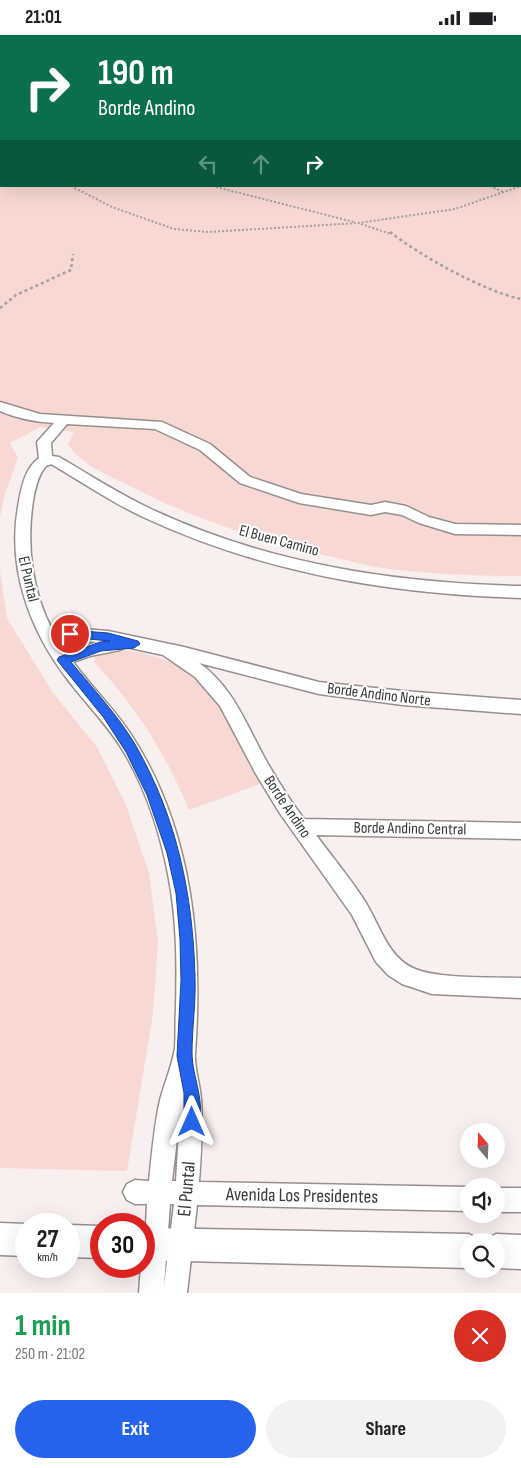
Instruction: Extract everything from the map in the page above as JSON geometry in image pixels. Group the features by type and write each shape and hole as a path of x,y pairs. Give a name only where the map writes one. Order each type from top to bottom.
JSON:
{"street":[{"path":"0,406 11,411 40,418 157,425 205,447 245,480 299,498 370,511 386,507 406,511 424,520 455,529 521,530"},
{"path":"46,460 44,442 64,419"},
{"name":"El Buen Camino","path":"46,460 54,460 103,490 150,515 209,539 272,559 342,575 396,584 521,592"},
{"name":"El Puntal","path":"46,460 41,462 32,479 24,507 21,541 23,568 30,594 38,618 50,641 108,715 131,749 154,795 174,853 182,893 188,958 184,1056 170,1107 160,1193 161,1244 151,1293"},
{"path":"50,641 70,634 118,638 134,644"},
{"path":"63,660 100,647 134,644"},
{"name":"Borde Andino Norte","path":"134,644 167,649 319,688 438,702 521,707"},
{"name":"Borde Andino","path":"167,649 192,665 217,688 226,701 262,769 298,827 359,909 384,955 400,973 432,984 521,988"},
{"path":"217,688 224,675 240,669"},
{"name":"Borde Andino Central","path":"298,827 521,831"},
{"name":"El Puntal","path":"175,1293 161,1244 187,1194 192,1109 190,1083 184,1056"},
{"name":"Avenida Los Presidentes","path":"135,1192 460,1199"},
{"path":"505,1200 521,1200"},
{"path":"0,1239 15,1240"},
{"path":"161,1244 460,1251"},
{"path":"505,1251 521,1252"}],"path":[{"path":"73,187 112,207 174,229 208,233 358,223 455,209 521,187"},
{"path":"216,187 389,232 421,255 481,284 521,299"},
{"path":"492,187 504,193"},
{"path":"0,308 16,295 71,270 73,254"}],"shaded area":[{"path":"0,187 521,187 521,576 488,576 382,568 310,552 231,529 205,520 104,474 80,458 68,444 74,432 41,427 10,443 18,458 5,494 0,517"},
{"path":"0,571 7,618 53,693 97,747 126,805 149,873 158,942 153,1014 127,1171 0,1168"},
{"path":"111,650 154,656 180,667 203,684 220,705 260,784 189,810 170,769 149,731 110,679 94,662 95,656"}],"route":[{"path":"70,634 118,638 134,644 116,644 100,647 63,660 70,671 101,705 131,749 154,795 174,853 182,893 187,939 188,980 184,1056 192,1093 192,1122"}]}
